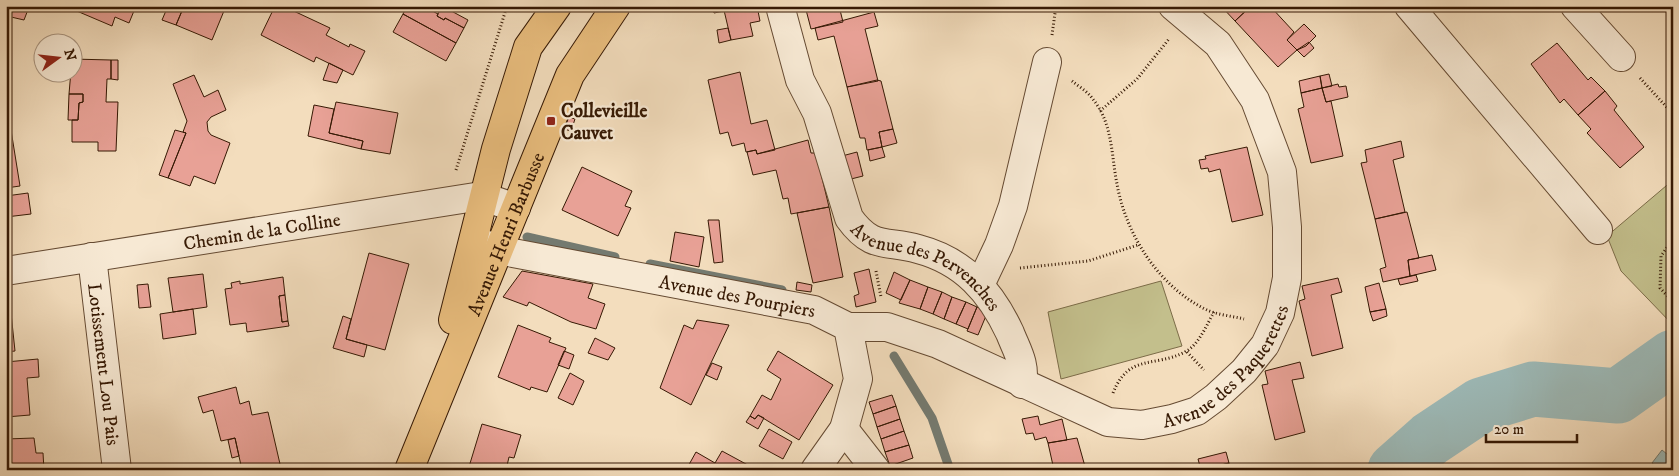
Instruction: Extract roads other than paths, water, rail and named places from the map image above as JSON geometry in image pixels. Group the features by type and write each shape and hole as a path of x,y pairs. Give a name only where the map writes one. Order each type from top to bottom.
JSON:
{"main road":[{"name":"Avenue Henri Barbusse","path":"486,244 484,198 496,149 528,47 557,6"},
{"name":"Avenue Henri Barbusse","path":"407,470 486,244 516,208 570,75 616,6"}],"street":[{"name":"Avenue des Pervenches","path":"780,6 790,50 800,80 817,113 849,218 859,232 869,239 884,244 918,248 939,256 960,268 985,274 998,309 1023,364 1022,384"},
{"path":"1409,6 1598,230"},
{"path":"1575,6 1621,57"},
{"name":"Avenue des Paquerettes","path":"848,327 887,327 938,344 1103,420 1142,425 1172,419 1197,410 1216,397 1244,371 1265,345 1280,313 1287,278 1287,227 1282,172 1255,100 1218,44 1180,12"},
{"path":"985,274 1013,206 1047,62"},
{"name":"Chemin de la Colline","path":"6,271 446,202 484,198 516,208"},
{"name":"Avenue des Pourpiers","path":"486,244 513,253 814,310 848,327"},
{"name":"Lotissement Lou Pais","path":"92,258 118,470"},
{"path":"815,470 844,429 858,379 848,327"},
{"path":"844,429 876,470"}],"water":[{"path":"1662,450 1673,459 1673,470 1660,470 1652,463"}],"waterway":[{"path":"527,237 615,257"},
{"path":"650,264 782,290"},
{"path":"894,356 932,418 950,470"},
{"path":"1395,470 1430,439 1481,405 1533,389 1618,396 1673,357"}],"place":[{"name":"Collevieille Cauvet","path":"551,121"}]}
